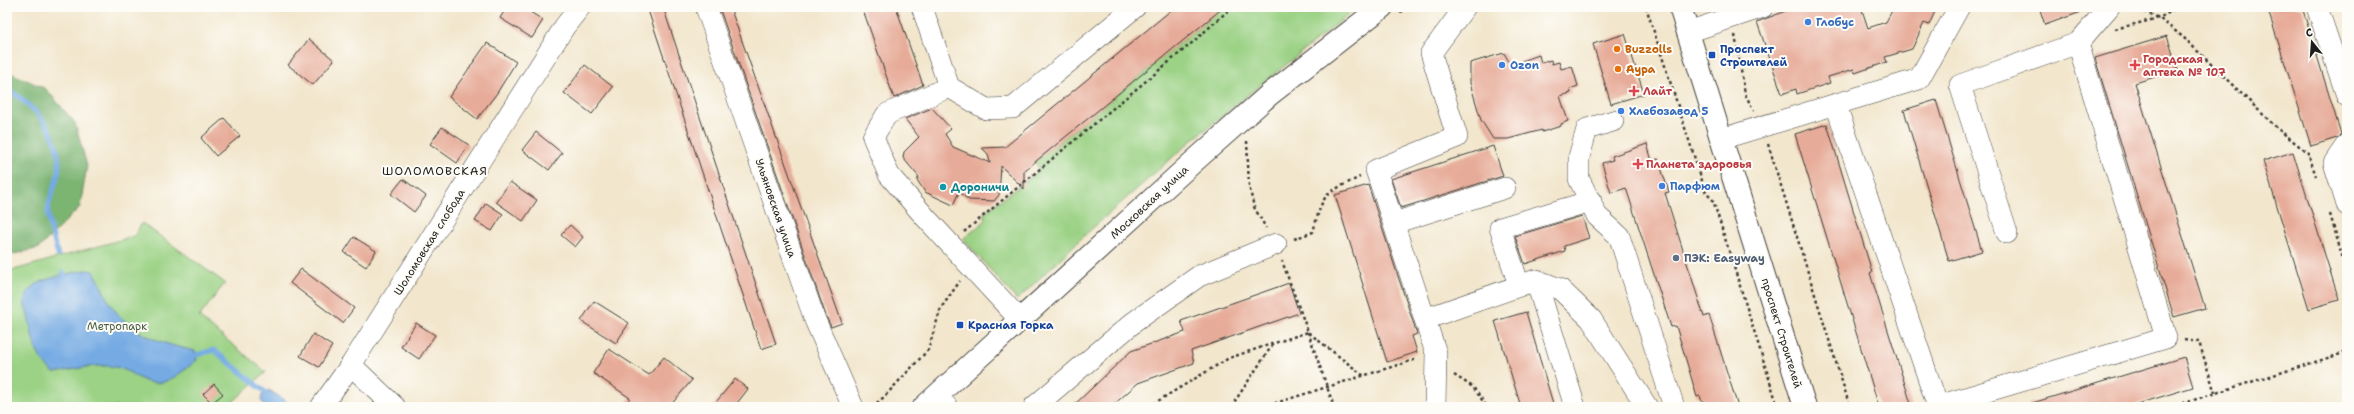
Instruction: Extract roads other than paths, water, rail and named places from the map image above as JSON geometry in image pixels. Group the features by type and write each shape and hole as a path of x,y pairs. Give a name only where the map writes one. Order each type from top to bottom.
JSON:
{"main road":[{"name":"Московская улица","path":"936,403 1020,320 1192,163 1270,94 1382,7"},
{"name":"проспект Строителей","path":"1680,7 1805,407"}],"street":[{"name":"Шоломовская слобода","path":"321,407 351,365 564,26 580,7"},
{"name":"Ульяновская улица","path":"706,7 815,320 853,407"},
{"path":"922,7 949,87 986,109 1013,108 1135,7"},
{"path":"1688,32 1763,7"},
{"path":"1721,139 1918,79 1959,7"},
{"path":"2007,233 1960,85 2078,43 2109,7"},
{"path":"2317,7 2347,96"},
{"path":"1435,407 1436,353 1376,170 1457,137 1431,53 1459,10"},
{"path":"1836,105 1938,407 2166,338 2078,43"},
{"path":"949,87 887,114 873,137 889,175 1020,320"},
{"path":"1612,121 1587,129 1579,157 1579,179 1597,216 1619,236 1674,407"},
{"path":"2337,206 2334,163 2347,144"},
{"path":"1394,223 1505,188"},
{"path":"1575,407 1527,282 1500,228 1591,201"},
{"path":"1034,407 1134,322 1199,276 1276,244"},
{"path":"1425,319 1527,282 1560,289 1591,319 1647,407"},
{"path":"351,365 395,407"}],"water":[{"path":"86,270 94,271 109,302 126,322 146,336 195,351 197,360 179,374 166,381 158,383 151,383 143,380 123,369 107,366 84,367 54,373 40,357 33,341 24,303 26,295 32,288 48,279"},
{"path":"269,390 295,407 265,407 261,400 262,395"}],"waterway":[{"path":"7,89 36,112 44,122 55,143 59,168 49,205 48,215 58,255"},
{"path":"63,272 64,276"},
{"path":"196,355 214,350 265,392"}],"place":[{"name":"Глобус","path":"1808,22"},
{"name":"Buzzolls","path":"1617,49"},
{"name":"Проспект Строителей","path":"1712,55"},
{"name":"Ozon","path":"1502,65"},
{"name":"Городская аптека № 107","path":"2135,65"},
{"name":"Аура","path":"1618,69"},
{"name":"Лайт","path":"1634,91"},
{"name":"Хлебозавод 5","path":"1621,111"},
{"name":"Планета здоровья","path":"1638,164"},
{"name":"Парфюм","path":"1662,186"},
{"name":"Дороничи","path":"943,187"},
{"name":"ПЭК: Easyway","path":"1676,258"},
{"name":"Красная Горка","path":"960,325"}],"district":[{"name":"ШОЛОМОВСКАЯ","path":"435,171"}],"park label":[{"name":"Метропарк","path":"117,326"}]}
